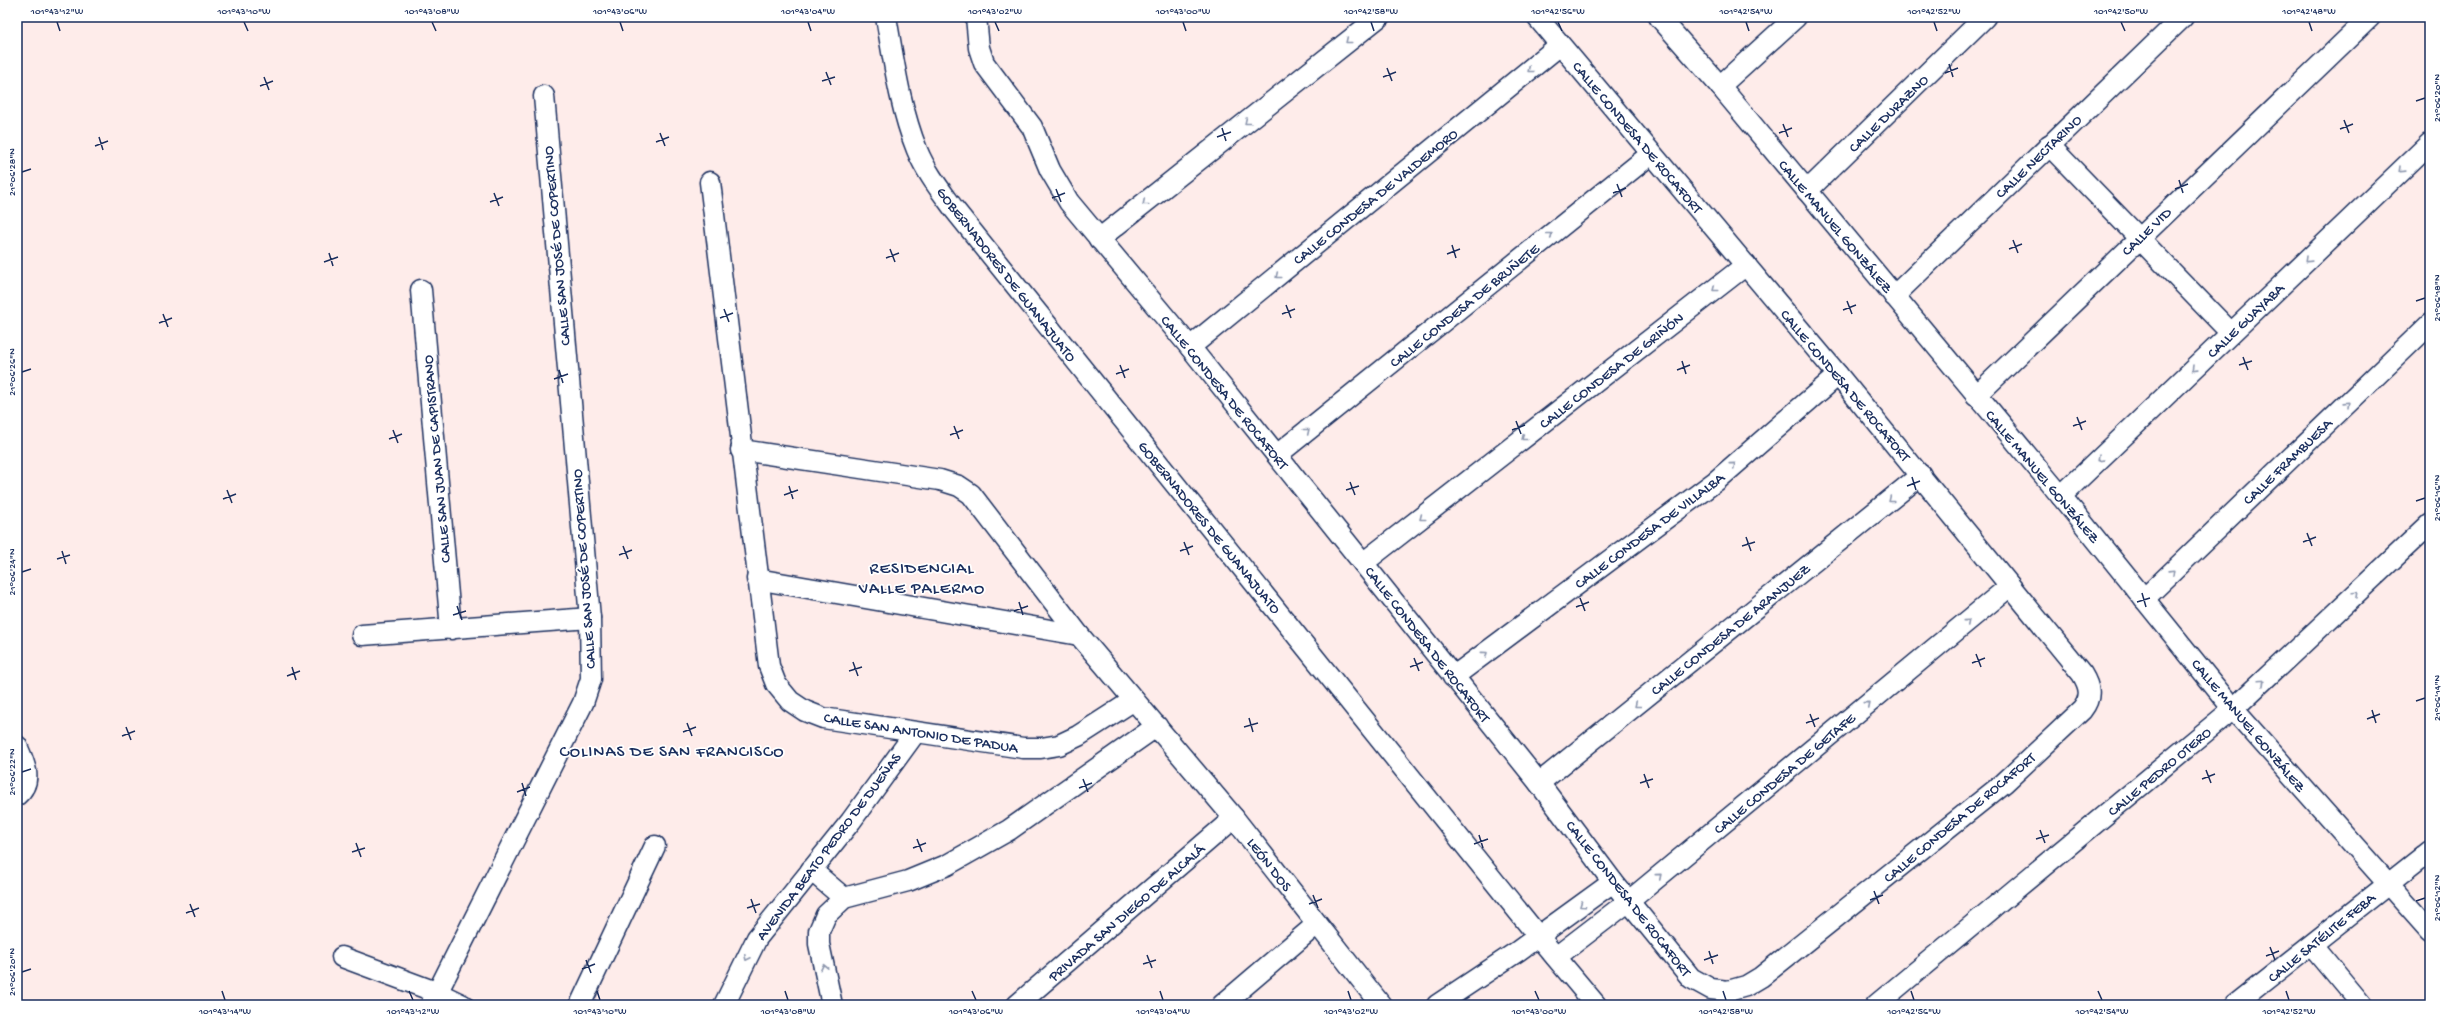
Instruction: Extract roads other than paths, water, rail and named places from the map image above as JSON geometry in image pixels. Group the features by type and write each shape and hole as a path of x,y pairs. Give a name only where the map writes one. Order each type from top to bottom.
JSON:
{"street":[{"name":"GOBERNADORES DE GUANAJUATO","path":"886,17 904,113 917,151 930,176 954,210 1538,936 1596,1005"},
{"name":"CALLE CONDESA DE ROCAFORT","path":"976,17 979,48 984,63 1032,127 1050,170 1069,202 1190,348 1364,563 1453,677 1540,783 1613,882 1691,978 1711,989 1728,992 1740,988 1761,977 2004,783 2082,710 2088,702 2089,691 2082,674 1921,475 1537,17"},
{"path":"1099,240 1379,17"},
{"name":"CALLE MANUEL GONZÁLEZ","path":"1659,17 1720,86 1976,396 2061,496 2233,709 2430,931"},
{"path":"1720,86 1796,17"},
{"name":"CALLE DURAZNO","path":"1808,191 1985,17"},
{"name":"CALLE NECTARINO","path":"1894,296 2183,17"},
{"name":"CALLE VID","path":"1976,396 2370,17"},
{"name":"CALLE CONDESA DE VALDEMORO","path":"1190,348 1560,45"},
{"name":"CALLE SAN JOSÉ DE COPERTINO","path":"433,998 583,702 591,679 590,618 544,96"},
{"name":"CALLE GUAYABA","path":"2061,496 2430,143"},
{"path":"2049,145 2231,334"},
{"name":"CALLE CONDESA DE BRUÑETE","path":"1277,455 1651,154"},
{"name":"CALLE SAN ANTONIO DE PADUA","path":"710,182 757,579 769,666 776,684 790,701 805,711 823,718 1023,748 1041,748 1059,744 1078,736 1134,700"},
{"name":"CALLE CONDESA DE GRIÑÓN","path":"1364,563 1746,265"},
{"name":"CALLE SAN JUAN DE CAPISTRANO","path":"421,290 451,629"},
{"name":"CALLE FRAMBUESA","path":"2144,599 2430,324"},
{"name":"CALLE CONDESA DE VILLALBA","path":"1453,677 1716,481 1838,375"},
{"name":"LEÓN DOS","path":"742,450 940,480 959,486 971,494 1079,636 1234,818 1381,1005"},
{"name":"CALLE CONDESA DE ARANJUEZ","path":"1540,783 1921,475"},
{"name":"CALLE PEDRO OTERO","path":"1876,1005 2233,709 2430,524"},
{"path":"757,579 1079,636"},
{"name":"CALLE CONDESA DE GETAFE","path":"1556,957 1629,901 2010,586"},
{"path":"362,635 590,618"},
{"path":"832,1005 819,944 819,930 826,915 844,898 908,880 947,865 979,848 1009,830 1157,726"},
{"name":"AVENIDA BEATO PEDRO DE DUEÑAS","path":"724,1005 757,938 851,821 915,733"},
{"path":"17,746 27,774 25,785 17,795"},
{"name":"PRIVADA SAN DIEGO DE ALCALÁ","path":"1017,1005 1234,818"},
{"path":"580,1005 655,846"},
{"name":"CALLE SATÉLITE FEBA","path":"2235,1005 2430,851"},
{"path":"811,870 844,898"},
{"path":"1437,1005 1538,936 1613,882"},
{"path":"1222,1005 1317,924"},
{"path":"2312,945 2362,1005"},
{"path":"342,957 433,998 463,1005"}],"district":[{"name":"RESIDENCIAL VALLE PALERMO","path":"922,577"},
{"name":"COLINAS DE SAN FRANCISCO","path":"672,750"}]}
